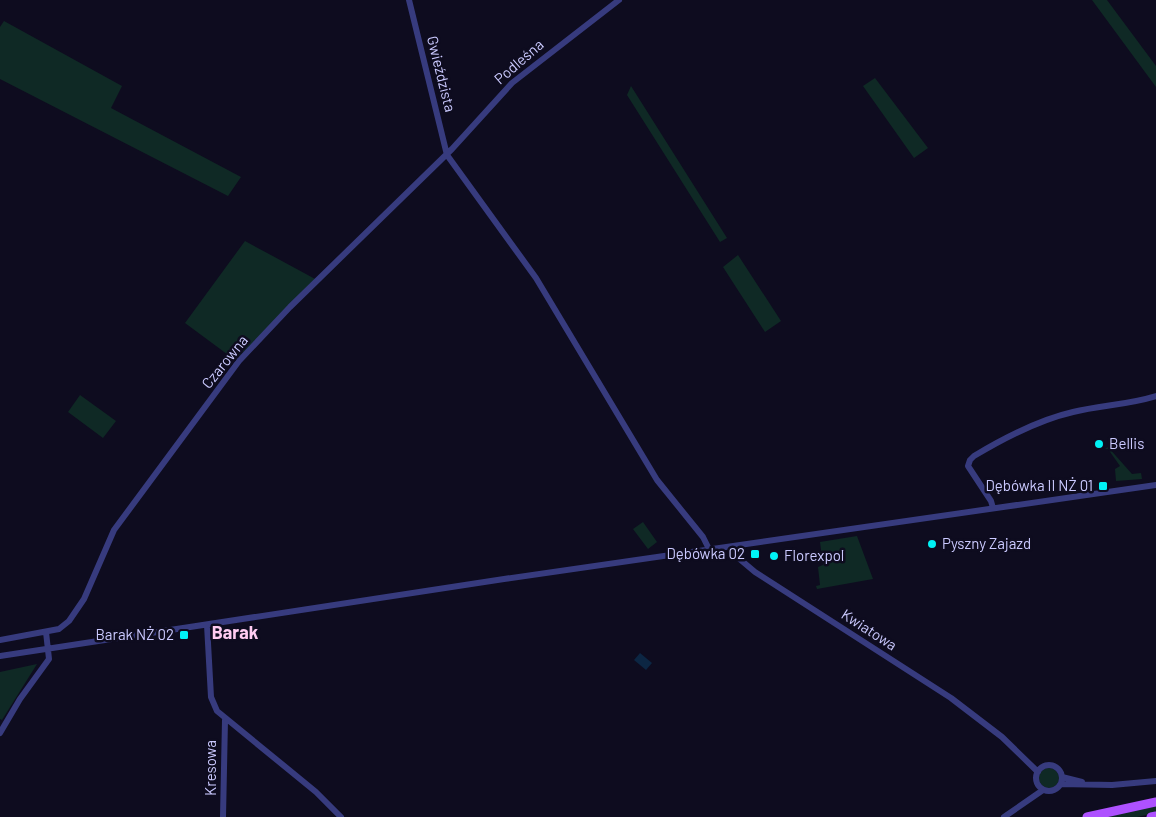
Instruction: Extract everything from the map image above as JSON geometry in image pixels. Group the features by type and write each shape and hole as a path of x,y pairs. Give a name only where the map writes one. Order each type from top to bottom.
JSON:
{"main road":[{"path":"1087,817 1156,802"},
{"path":"1151,817 1156,816"}],"street":[{"name":"Gwieździsta","path":"409,0 447,155"},
{"name":"Podleśna","path":"447,155 512,83 618,0"},
{"path":"447,155 536,278 657,480 704,537 709,549"},
{"name":"Czarowna","path":"46,632 59,629 69,621 84,598 114,530 239,361 290,306 447,155"},
{"path":"993,508 991,501 968,466 974,456 1049,419 1097,407 1128,404 1156,396"},
{"path":"0,656 709,549 1156,485"},
{"name":"Kwiatowa","path":"733,546 736,556 755,572 951,698 997,733 1040,770"},
{"path":"206,624 212,697 217,711 224,720 316,792 341,817"},
{"path":"0,640 46,632 49,659 20,699 0,733"},
{"name":"Kresowa","path":"223,817 224,720"},
{"path":"1025,802 1038,784 1040,770 1055,767 1062,777 1098,785"},
{"path":"1004,817 1043,790 1053,791 1061,784 1062,777"},
{"path":"1061,784 1098,785 1156,781"},
{"path":"1038,784 1043,790"}],"green space":[{"path":"1092,0 1107,0 1156,66 1156,87"},
{"path":"4,21 122,86 111,108 241,177 228,196 0,79 0,27"},
{"path":"875,78 928,148 914,158 863,86"},
{"path":"631,86 727,238 720,242 627,95"},
{"path":"245,241 317,280 235,360 185,323"},
{"path":"738,255 781,321 765,332 723,267"},
{"path":"80,395 116,421 103,438 68,412"},
{"path":"1108,447 1132,474 1141,473 1142,479 1116,481 1115,469 1120,466 1108,449 1105,449"},
{"path":"643,522 657,542 648,549 633,529"},
{"path":"857,536 873,579 817,589 816,586 820,585 818,567 823,565 820,542"},
{"path":"37,664 2,720 0,719 0,672"},
{"path":"1049,768 1056,771 1059,778 1056,785 1049,788 1042,785 1039,778 1042,771"},
{"path":"1156,805 1156,813 1137,817 1100,817"}],"water":[{"path":"640,653 652,663 646,670 634,660"}],"place":[{"name":"Bellis","path":"1099,444"},
{"name":"Dębówka II NŻ 01","path":"1103,486"},
{"name":"Pyszny Zajazd","path":"932,544"},
{"name":"Dębówka 02","path":"755,554"},
{"name":"Florexpol","path":"774,556"},
{"name":"Barak NŻ 02","path":"184,635"}],"district":[{"name":"Barak","path":"235,633"}]}
